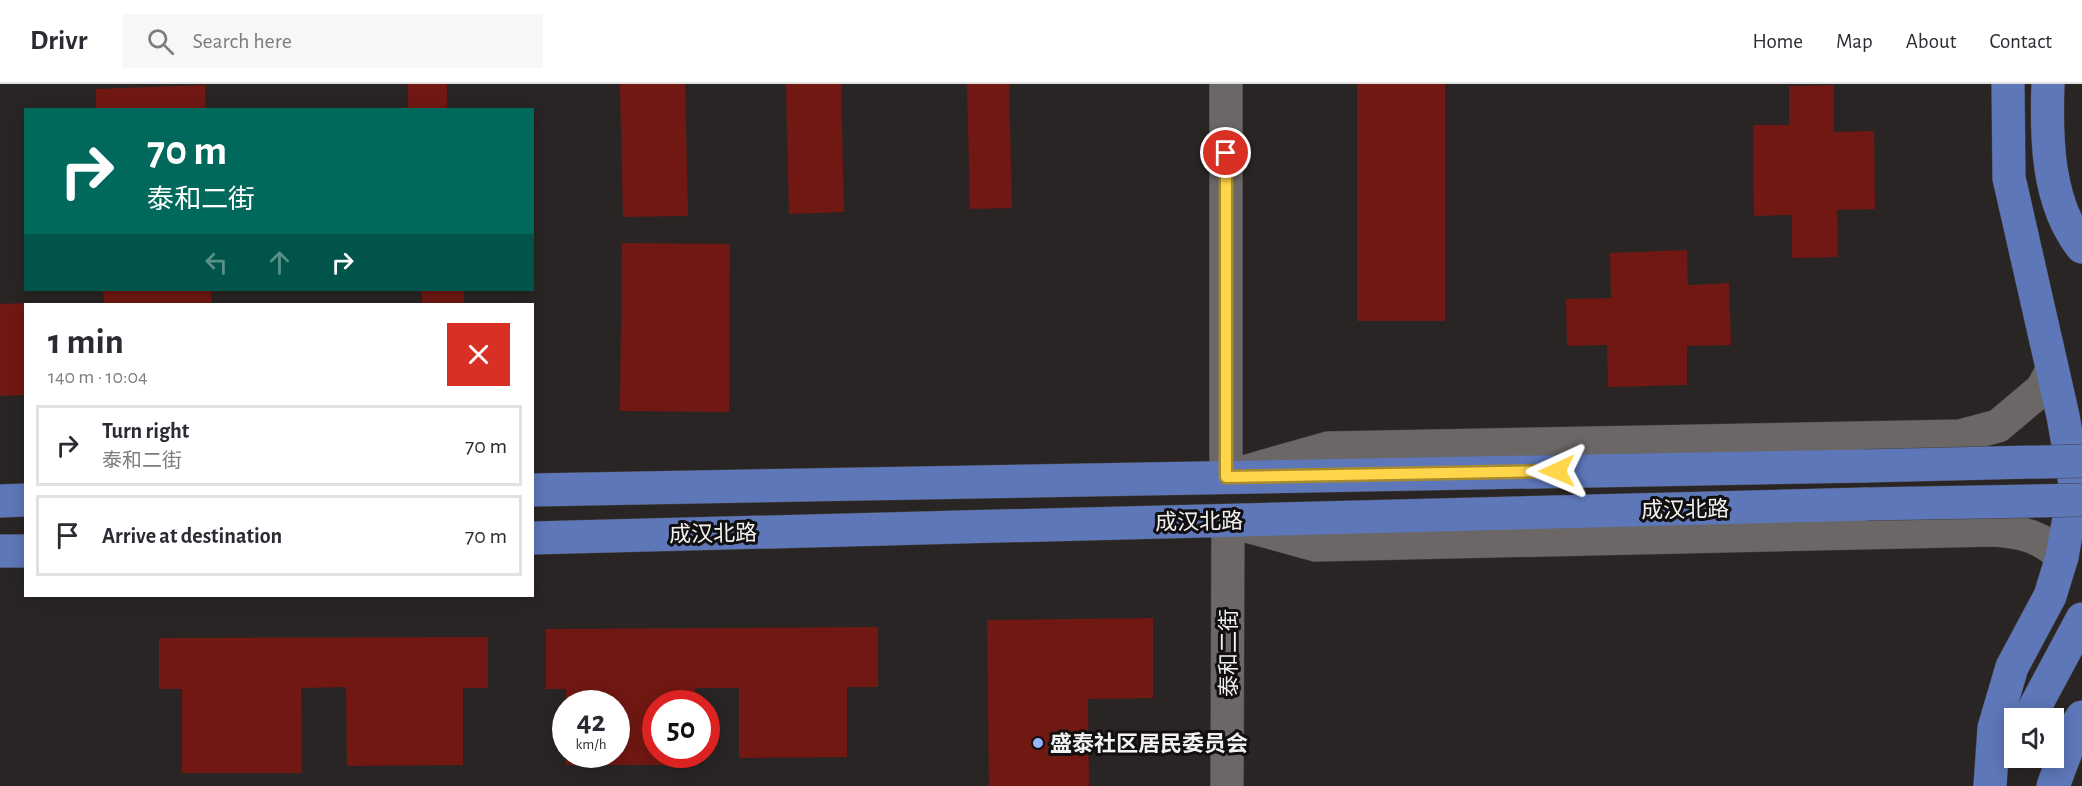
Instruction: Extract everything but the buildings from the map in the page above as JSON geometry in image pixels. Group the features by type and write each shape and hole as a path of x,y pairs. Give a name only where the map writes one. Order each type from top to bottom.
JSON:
{"main road":[{"path":"1990,786 1994,728 2012,667 2050,596 2062,557 2075,484 2063,416 2009,178 2007,84"},
{"path":"2048,84 2050,163 2058,199 2073,236 2082,248"},
{"name":"成汉北路","path":"534,490 2082,461"},
{"path":"0,501 24,500"},
{"name":"成汉北路","path":"534,538 2082,500"},
{"path":"0,551 24,550"},
{"path":"2034,708 2082,619"},
{"path":"2053,786 2075,728 2082,717"},
{"path":"1996,786 2004,768"}],"street":[{"path":"1226,84 1226,477 1328,448 1960,436 1998,426 2042,389 2052,370"},
{"path":"1228,521 1316,544 1995,530 2021,532 2038,537 2062,557"},
{"name":"泰和二街","path":"1227,786 1228,521"}],"place":[{"name":"盛泰社区居民委员会","path":"1038,743"}],"route":[{"path":"1226,153 1226,477 1557,471"}]}
